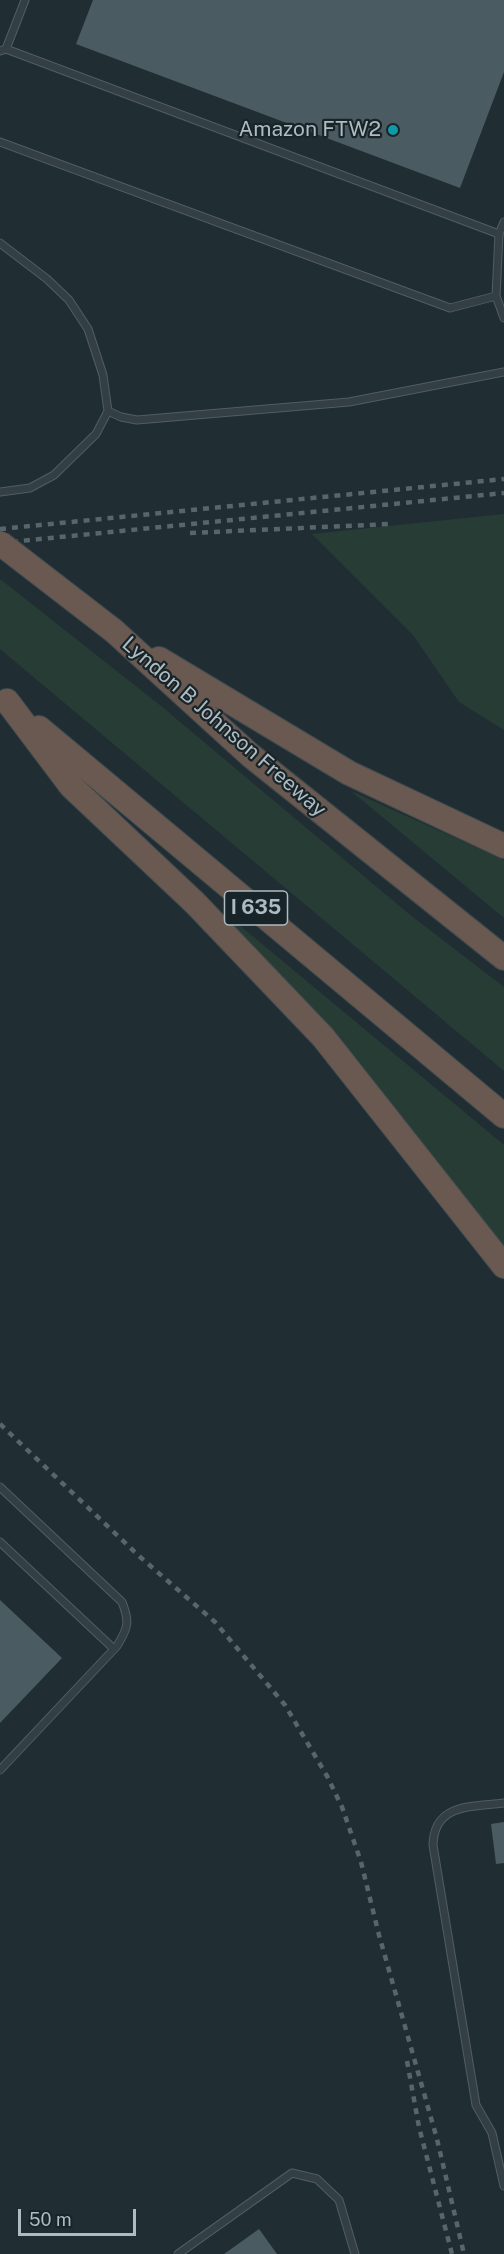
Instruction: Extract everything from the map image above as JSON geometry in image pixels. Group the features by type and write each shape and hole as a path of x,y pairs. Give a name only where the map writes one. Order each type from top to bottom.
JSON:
{"highway":[{"name":"Lyndon B Johnson Freeway","path":"0,543 114,632 250,756 504,958"},
{"path":"114,632 349,773 504,846"},
{"path":"3,698 71,786 195,903 323,1037 504,1266"},
{"name":"I 635","path":"3,698 504,1116"}],"lane":[{"path":"25,0 3,50 500,234"},
{"path":"0,142 450,308 496,296"},
{"path":"504,222 500,234 496,296 504,318"},
{"path":"0,243 47,279 69,300 88,329 103,375 108,411 96,434 54,475 30,488 0,492"},
{"path":"108,411 121,417 137,420 338,404 504,372"},
{"path":"0,1487 122,1602 128,1617 126,1632 114,1649 0,1770"},
{"path":"0,1542 114,1649"},
{"path":"504,1803 456,1809 442,1817 433,1832 433,1845 476,2105 492,2133 504,2186"},
{"path":"178,2254 292,2173 317,2179 339,2200 355,2254"}],"green space":[{"path":"504,514 504,730 459,702 413,635 312,534"},
{"path":"0,579 161,706 409,914 504,987 504,1071 0,649"},
{"path":"351,791 504,860 504,918"},
{"path":"226,914 504,1145 504,1256 220,919"}],"building":[{"name":"Amazon FTW2","path":"93,0 504,0 504,72 460,188 76,44"},
{"path":"0,1600 62,1658 0,1723"},
{"path":"504,1822 504,1863 496,1864 491,1824"},
{"path":"259,2229 277,2254 224,2254"}],"railway":[{"path":"0,529 504,479"},
{"path":"0,543 504,493"},
{"path":"190,533 390,524"},
{"path":"0,1424 139,1556 215,1622 285,1705 327,1776 342,1807 361,1862 379,1935 437,2139 464,2254"},
{"path":"407,2061 419,2127 452,2254"}],"place":[{"name":"Amazon FTW2","path":"393,130"}]}
